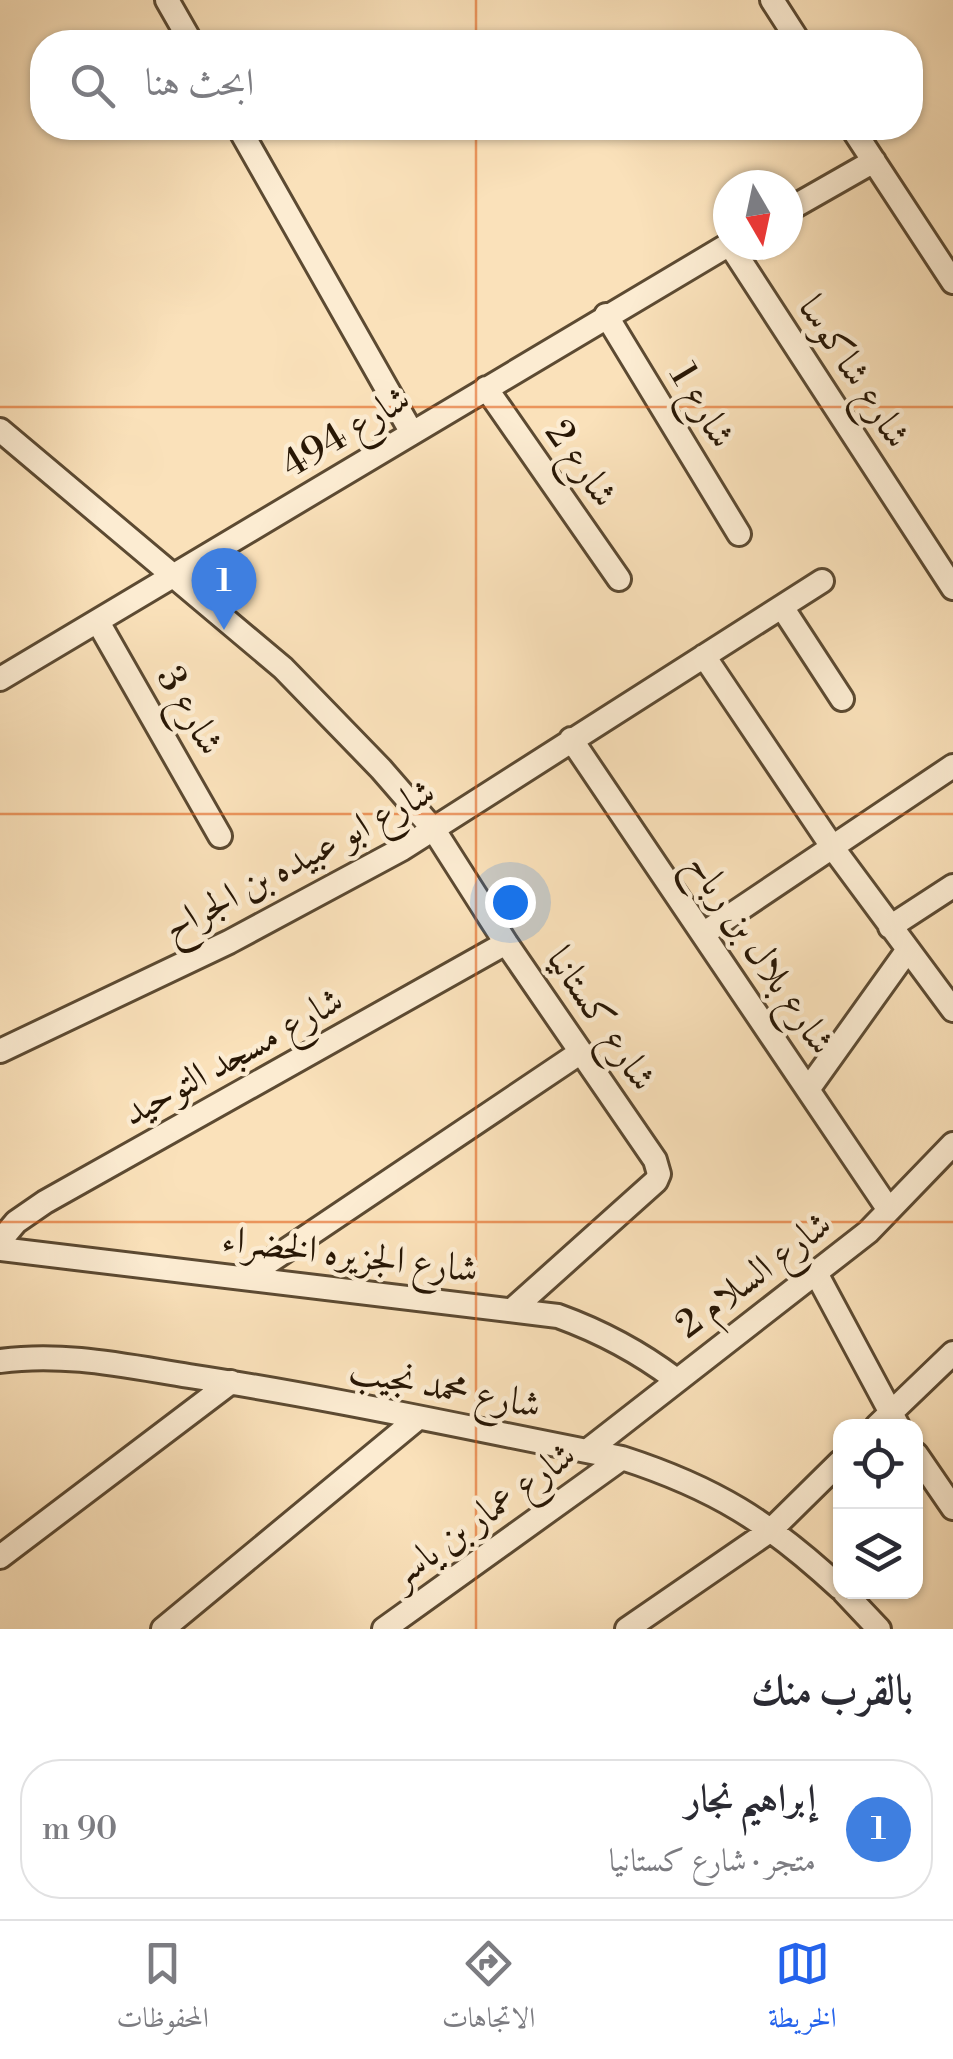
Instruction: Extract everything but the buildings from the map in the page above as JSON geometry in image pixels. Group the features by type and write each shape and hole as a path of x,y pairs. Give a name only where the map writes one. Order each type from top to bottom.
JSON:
{"street":[{"path":"167,0 184,30"},
{"path":"772,0 791,30"},
{"path":"246,140 412,433"},
{"path":"860,140 953,282"},
{"path":"803,201 874,161"},
{"name":"شارع 494","path":"0,679 713,254"},
{"name":"شارع شاكوسا","path":"739,260 953,588"},
{"name":"شارع 1","path":"606,315 739,534"},
{"name":"شارع 2","path":"486,388 618,579"},
{"name":"شارع كستانيا","path":"0,430 283,668 333,717 434,830 506,943 655,1160 659,1174 656,1181 512,1310"},
{"name":"شارع ابو عبيده بن الجراح","path":"0,1051 273,919 434,830 822,582"},
{"path":"782,607 842,699"},
{"name":"شارع 3","path":"98,622 220,836"},
{"path":"704,656 832,848 953,1010"},
{"name":"شارع بلال بن رباح","path":"571,739 890,1210"},
{"path":"703,934 953,766"},
{"path":"890,926 953,886"},
{"name":"شارع مسجد التوحيد","path":"0,1241 16,1222 45,1202 506,943"},
{"path":"809,1088 907,951"},
{"path":"245,1278 581,1052"},
{"name":"شارع السلام 2","path":"586,1451 816,1273 890,1210 953,1144"},
{"name":"شارع الجزيره الخضراء","path":"0,1249 558,1316 601,1331 641,1353 675,1379"},
{"path":"816,1273 888,1419"},
{"path":"892,1419 953,1353"},
{"name":"شارع محمد نجيب","path":"0,1361 34,1356 70,1358 231,1382 622,1458 674,1474 724,1498 771,1530 833,1582"},
{"path":"0,1557 231,1382"},
{"path":"163,1629 418,1418"},
{"name":"شارع عمار بن ياسر","path":"384,1629 622,1458"},
{"path":"923,1464 953,1508"},
{"path":"628,1629 771,1530 833,1469"},
{"name":"شارع محمد نجيب","path":"851,1599 879,1629"}],"place":[{"name":"إبراهيم نجار","path":"224,630"}]}
